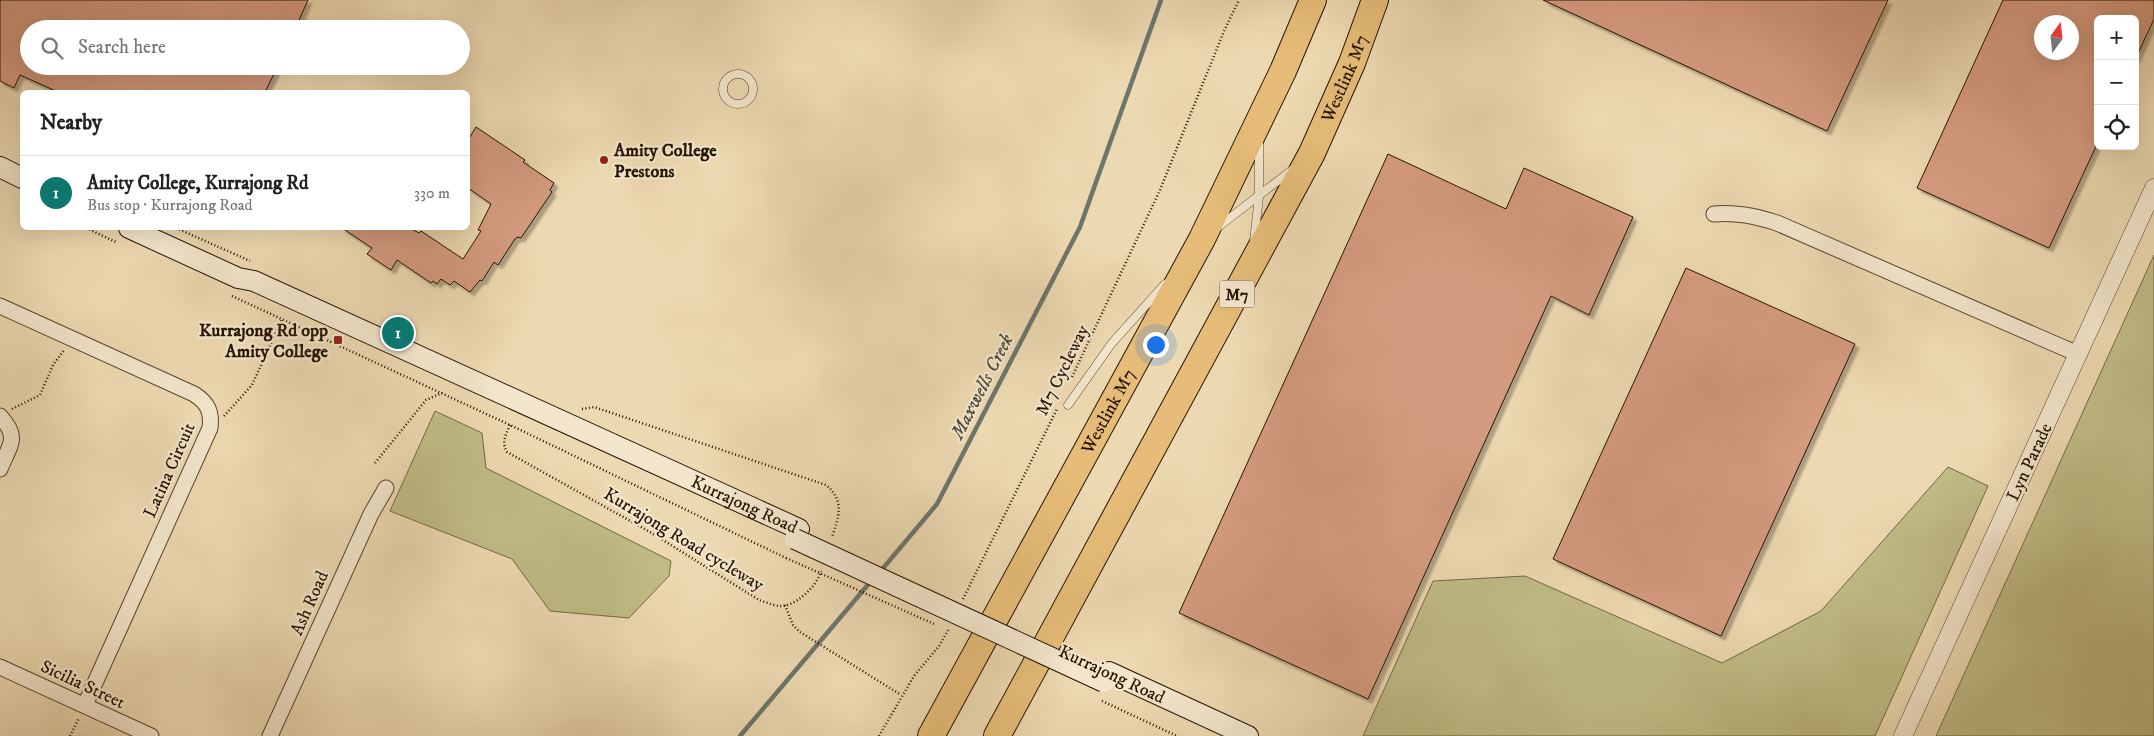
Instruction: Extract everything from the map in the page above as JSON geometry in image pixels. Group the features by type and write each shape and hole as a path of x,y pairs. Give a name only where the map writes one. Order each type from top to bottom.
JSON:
{"highway":[{"name":"Westlink M7","path":"931,736 1200,243 1260,121 1313,0"},
{"name":"Westlink M7","path":"997,736 1312,153 1352,63 1375,0"},
{"path":"1001,736 1021,691"},
{"path":"937,736 946,709"}],"main road":[{"path":"0,167 20,177"},
{"name":"Kurrajong Road","path":"125,236 238,278 254,281 797,534 1103,684 1221,736"},
{"name":"Kurrajong Road","path":"1103,684 1248,736"}],"street":[{"name":"Lyn Parade","path":"1904,736 2154,188"},
{"path":"1714,214 1733,213 1754,216 1777,223 2078,354"},
{"name":"Latina Circuit","path":"0,306 194,394 207,405 211,417 210,428 85,705"},
{"path":"0,469 13,437 10,428 1,417"},
{"name":"Ash Road","path":"270,736 373,508 386,488"},
{"name":"Sicilia Street","path":"0,667 151,736"}],"lane":[{"path":"1251,267 1259,197 1260,121"},
{"path":"1068,405 1112,343 1200,243 1312,153"}],"path":[{"name":"M7 Cycleway","path":"1070,383 1156,198 1224,31 1239,0"},
{"path":"96,230 125,236"},
{"path":"180,230 257,264"},
{"name":"Kurrajong Road cycleway","path":"224,292 510,425 786,558"},
{"path":"220,417 231,410 252,385 282,319"},
{"path":"1,417 14,407 40,395 53,365 72,339"},
{"path":"375,463 426,400 442,393"},
{"path":"582,410 594,407 826,485 839,499 840,506 831,542"},
{"name":"M7 Cycleway","path":"961,602 1058,407"},
{"name":"Kurrajong Road cycleway","path":"510,425 504,439 504,447 507,452 642,528 759,600 774,605 785,605"},
{"path":"822,568 817,582 797,600 785,605 789,617 800,632 901,696"},
{"path":"879,736 901,696 914,676 939,646 951,625"},
{"path":"1103,684 1177,736"}],"shaded area":[{"path":"2154,255 2154,736 1936,736"},
{"path":"435,411 482,433 486,468 671,561 669,576 629,618 550,611 512,559 390,511"},
{"path":"1948,467 1988,486 1875,736 1363,736 1433,581 1525,576 1722,663 1821,611"}],"building":[{"path":"0,0 308,0 299,20 20,20 20,75 14,88 0,81"},
{"path":"1543,0 1888,0 1827,131"},
{"path":"2003,0 2154,0 2154,19 2139,51 2139,15 2094,15 2094,150 2049,248 1917,188"},
{"path":"20,75 274,75 266,90 54,90"},
{"path":"476,127 525,160 523,162 554,183 550,190 552,192 521,238 515,239 498,265 494,262 482,281 480,280 470,292 454,281 450,285 441,279 437,284 433,281 431,283 397,260 391,270 367,254 372,248 345,230 414,230 419,233 421,231 463,259 481,231 478,230 491,204 470,189 470,137"},
{"path":"1388,154 1506,209 1524,168 1633,217 1589,315 1551,296 1368,699 1179,613"},
{"path":"1686,268 1855,344 1721,636 1553,559"}],"waterway":[{"name":"Maxwells Creek","path":"879,573 937,504 1080,227 1161,0"},
{"name":"Maxwells Creek","path":"740,736 872,580"}],"place":[{"name":"Amity College Prestons","path":"604,160"},
{"name":"Amity College, Kurrajong Rd","path":"398,333"},
{"name":"Kurrajong Rd opp Amity College","path":"338,340"}]}
